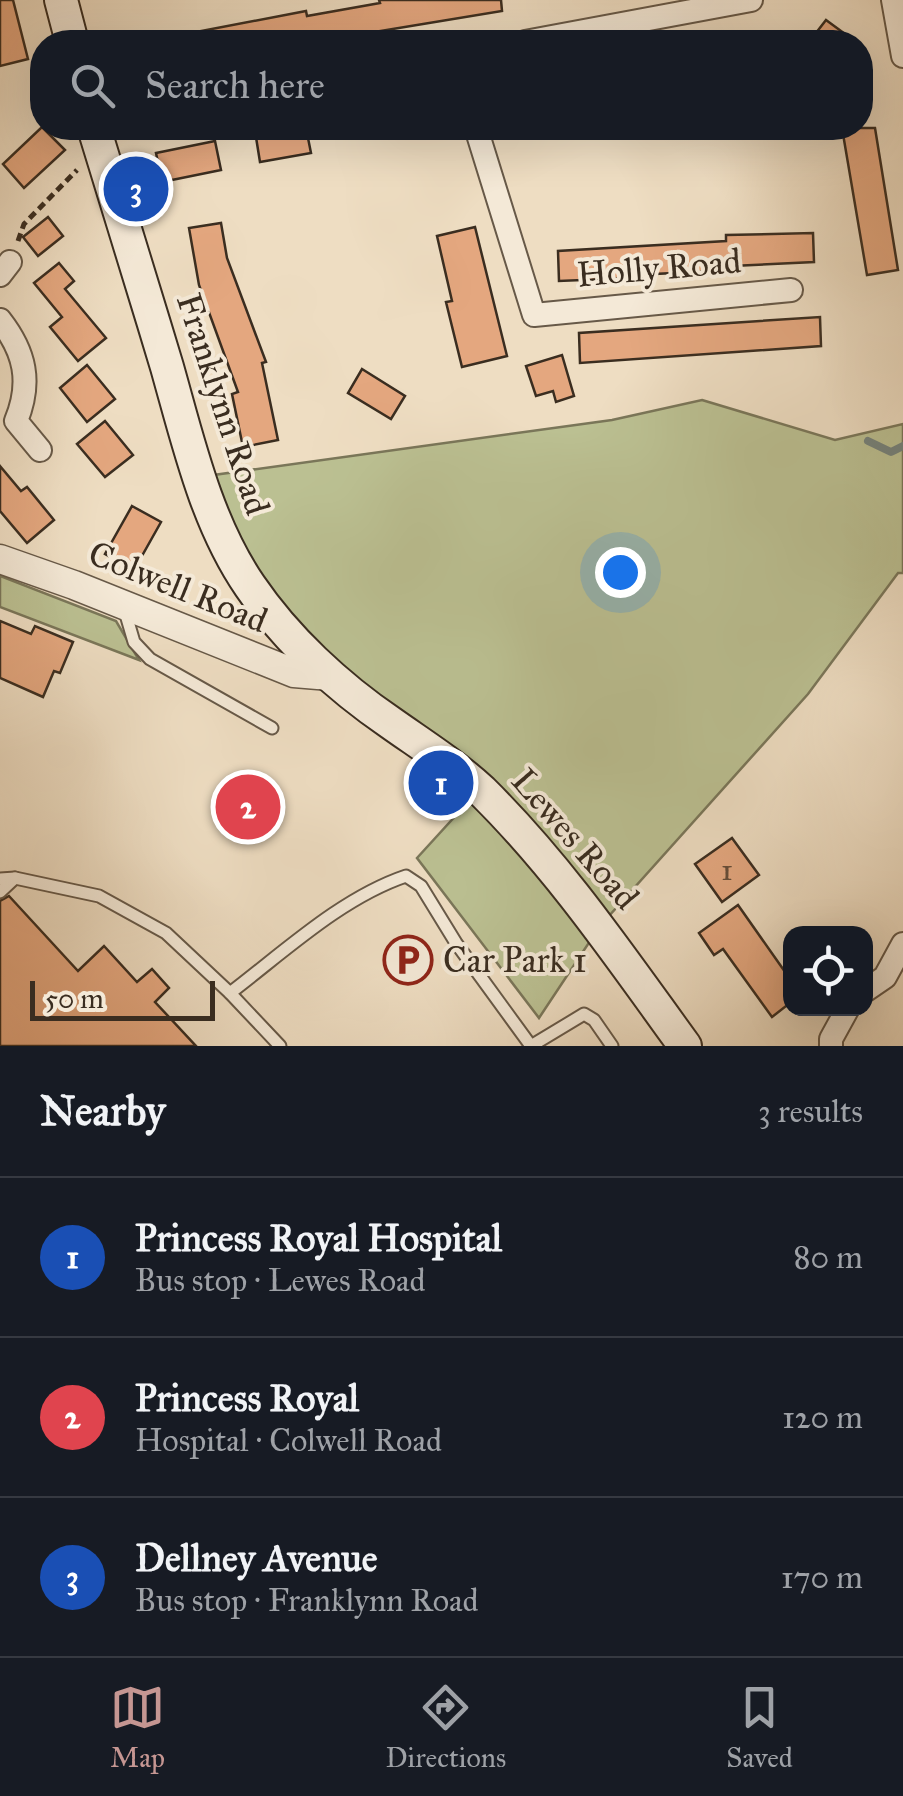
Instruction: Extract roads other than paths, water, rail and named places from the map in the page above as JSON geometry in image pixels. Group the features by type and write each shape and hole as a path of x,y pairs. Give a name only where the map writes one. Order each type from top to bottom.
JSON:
{"main road":[{"path":"61,0 69,30"},
{"name":"Franklynn Road","path":"98,140 199,477 222,535 250,586 330,676"},
{"name":"Lewes Road","path":"330,676 435,752 491,801 600,926 685,1046"}],"street":[{"path":"590,30 751,0"},
{"path":"893,0 903,56"},
{"name":"Holly Road","path":"480,140 534,315 791,290"},
{"path":"0,320 16,341 27,378 16,421 40,450"},
{"name":"Colwell Road","path":"0,559 294,673 330,676"},
{"path":"873,986 885,978 903,944"},
{"path":"831,1046 844,1016"}],"lane":[{"path":"122,604 134,642 150,659 272,728"},
{"path":"230,993 330,917 406,876 421,886 456,943 531,1046 584,1014 594,1020 612,1046"},
{"path":"0,878 99,896 166,934 280,1046"},
{"path":"0,892 15,878"}],"waterway":[{"path":"868,441 891,452 903,446"}],"place":[{"name":"Dellney Avenue","path":"136,189"},
{"name":"Princess Royal Hospital","path":"441,783"},
{"name":"Princess Royal","path":"248,807"},
{"name":"Car Park 1","path":"408,960"}]}
